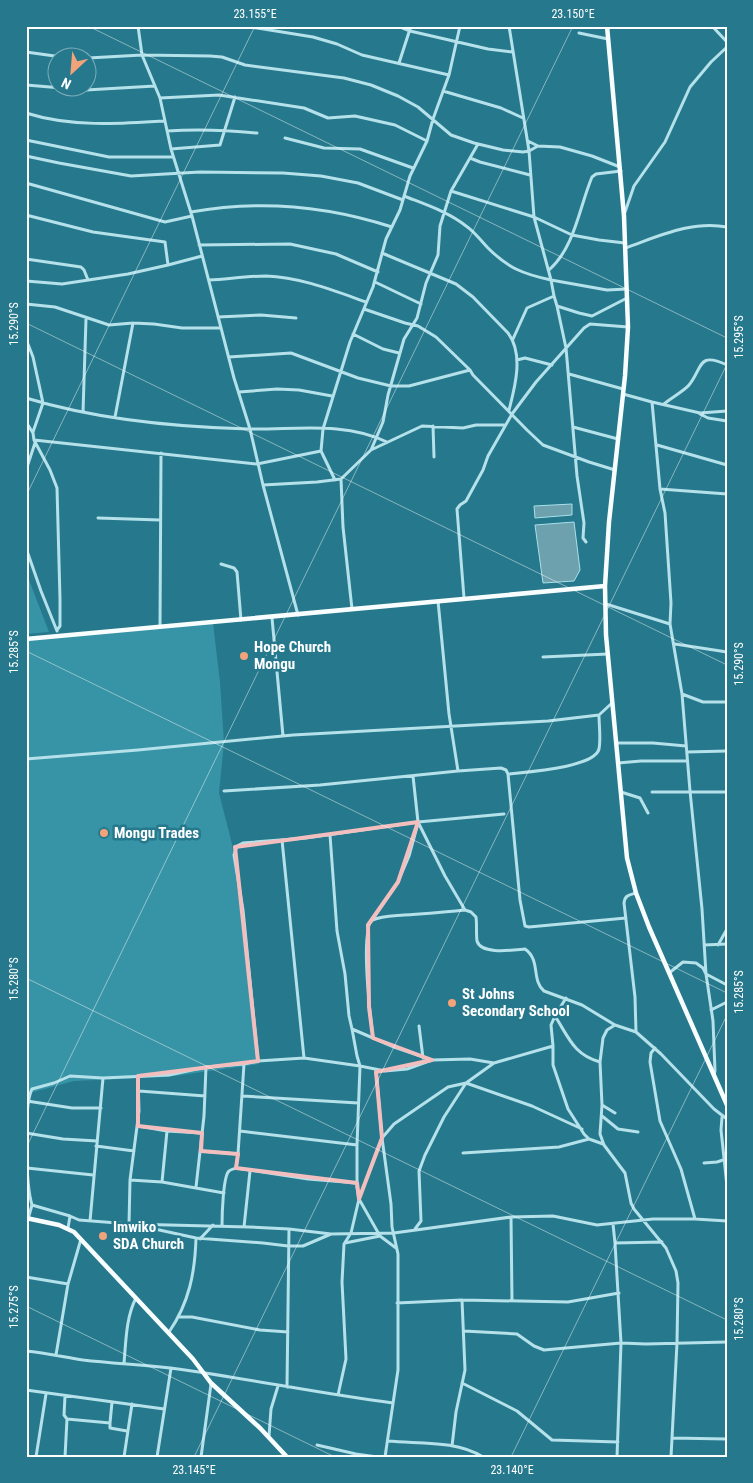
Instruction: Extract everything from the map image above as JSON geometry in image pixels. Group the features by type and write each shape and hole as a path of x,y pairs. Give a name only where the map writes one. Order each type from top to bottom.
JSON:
{"main road":[{"path":"607,26 624,216 628,327 605,604 627,858 636,894 649,927 727,1105"},
{"path":"26,640 605,586"},
{"path":"27,1218 68,1228 81,1239 194,1359 211,1383 288,1457"}],"street":[{"path":"138,26 142,55 160,98 173,158 191,214 220,328 250,429 257,464 298,615"},
{"path":"244,26 314,37 337,44 362,55 449,75"},
{"path":"398,26 410,31 488,49 513,52"},
{"path":"399,63 411,26"},
{"path":"335,480 321,451 323,428 353,334 375,282 382,253 414,168 427,141 449,75 460,26"},
{"path":"509,26 528,141 534,218 549,270 566,348 584,522 583,538 586,542"},
{"path":"712,26 727,42"},
{"path":"579,33 608,39"},
{"path":"624,216 634,186 665,142 690,87 711,62 727,47"},
{"path":"26,52 48,55"},
{"path":"98,57 142,55 222,58 246,65 344,78 371,85 398,96 418,107 451,135 502,150 529,151 538,146"},
{"path":"26,85 86,90 155,86"},
{"path":"443,91 501,108 524,118"},
{"path":"160,98 205,95 235,97 304,108 328,118 355,116 395,125 427,141"},
{"path":"171,150 220,145 235,97"},
{"path":"26,113 41,118 73,122 164,121"},
{"path":"167,131 191,129 226,130 257,134"},
{"path":"285,138 324,148 360,149 414,168"},
{"path":"26,140 108,157 173,158"},
{"path":"528,141 538,146 560,147 572,150 620,169"},
{"path":"371,450 383,422 404,339 417,318 430,274 438,255 440,226 451,191 478,144"},
{"path":"26,156 130,176 179,172 283,172 321,176 358,183 445,214 465,224 500,260 513,269 525,274 608,290 627,289"},
{"path":"470,158 530,175"},
{"path":"549,270 560,256 572,235 594,175 620,169"},
{"path":"26,183 165,222 191,214 226,207 280,207 354,216 392,227"},
{"path":"451,191 534,218 572,235 625,245 674,231 712,224 727,227"},
{"path":"26,215 93,232 165,242 168,264"},
{"path":"199,245 290,244 336,254 378,272"},
{"path":"382,253 456,284 495,319 513,339 517,360 510,412 466,501 457,509 464,598"},
{"path":"26,281 62,284 128,274 202,256"},
{"path":"26,259 81,267 88,280"},
{"path":"209,280 268,276 283,278 323,288 366,302"},
{"path":"375,282 421,304"},
{"path":"513,339 527,308 554,296"},
{"path":"557,306 592,316 627,298"},
{"path":"26,304 55,307 109,325 154,324 176,328 220,328"},
{"path":"364,309 414,325 436,337 543,445 615,470"},
{"path":"218,317 246,315 296,318"},
{"path":"510,412 579,333 590,324 592,316"},
{"path":"83,412 86,318"},
{"path":"115,416 133,324"},
{"path":"590,324 628,327"},
{"path":"353,334 383,349 400,353"},
{"path":"26,339 33,357 43,403 33,433"},
{"path":"229,356 291,353 340,372 391,386 409,386 470,370"},
{"path":"517,360 525,358 552,364"},
{"path":"664,404 688,386 704,361 715,360 727,365"},
{"path":"569,374 652,402 700,413 708,418 727,421"},
{"path":"239,392 299,390 332,396"},
{"path":"26,398 83,412 181,426 351,430 388,442"},
{"path":"652,402 660,489 665,513 671,603 670,624 675,644 682,694 700,884 706,974 713,1021 716,1071 714,1075"},
{"path":"700,413 727,411"},
{"path":"26,422 33,433 34,441 53,476 57,488 60,599 60,626 57,630"},
{"path":"263,485 341,479 371,450 422,426 463,428 476,425 504,426"},
{"path":"433,426 434,457"},
{"path":"573,426 618,439"},
{"path":"34,441 257,464 321,451"},
{"path":"26,470 34,441"},
{"path":"657,445 727,465"},
{"path":"160,627 161,454"},
{"path":"341,479 343,527 352,609"},
{"path":"660,489 727,494"},
{"path":"98,518 160,520"},
{"path":"26,548 58,637"},
{"path":"221,564 234,568 237,572 241,621"},
{"path":"438,601 449,714 458,771"},
{"path":"605,604 670,624"},
{"path":"272,618 283,736"},
{"path":"675,644 727,652"},
{"path":"543,657 608,654"},
{"path":"682,694 703,702 727,702"},
{"path":"26,759 283,736 548,721 599,714 613,702"},
{"path":"508,774 552,769 592,758 599,749 599,714"},
{"path":"616,743 653,743 686,746"},
{"path":"687,752 727,751"},
{"path":"618,763 687,761"},
{"path":"224,791 320,785 501,768 506,770 508,774 520,900 525,926 626,918"},
{"path":"413,776 418,822 445,876 466,910"},
{"path":"621,792 640,798 648,813"},
{"path":"652,792 727,792"},
{"path":"258,1061 243,910 234,850 237,846 243,843 330,835 418,822 504,814"},
{"path":"373,1038 369,1007 366,944 368,925 398,882 409,856 418,822"},
{"path":"330,835 337,931 345,974 349,1016 360,1066 357,1146 359,1199 379,1234 397,1248"},
{"path":"282,840 304,1058"},
{"path":"636,894 627,895 625,898 635,996 636,1032"},
{"path":"372,920 390,916 466,910 471,912 476,916 477,941 483,948 489,950 525,949 535,962 536,978 544,991 582,1005 615,1025 636,1032 655,1048 727,1119"},
{"path":"718,945 727,929"},
{"path":"704,945 727,944"},
{"path":"669,973 680,963 688,962 701,966 706,974 727,985"},
{"path":"566,998 551,1025 553,1065 565,1104 589,1139"},
{"path":"710,1010 727,1002"},
{"path":"555,1016 580,1054 600,1062"},
{"path":"615,1025 607,1030 603,1038 600,1062 602,1105 600,1134 604,1144 624,1173 631,1203 662,1242 672,1260 678,1283 671,1457"},
{"path":"419,1026 423,1058"},
{"path":"352,1029 423,1058 432,1060 470,1059 494,1063"},
{"path":"415,1229 421,1221 419,1171 421,1163 444,1117 466,1083 494,1063 553,1046"},
{"path":"655,1048 651,1053 650,1062 660,1121 681,1169 695,1219"},
{"path":"27,1218 32,1205 29,1196 27,1168 27,1101 32,1089 70,1076 103,1078 169,1075 206,1066 244,1064 258,1061 304,1058 385,1071 406,1069 432,1060"},
{"path":"236,1168 244,1064"},
{"path":"196,1187 201,1151 206,1066"},
{"path":"376,1070 382,1138 397,1248 398,1370 385,1457"},
{"path":"129,1224 130,1180 138,1126 138,1076"},
{"path":"90,1221 103,1078"},
{"path":"338,1395 346,1359 342,1282 344,1244 351,1233 359,1199 382,1138 394,1124 448,1087 466,1083 532,1106 582,1129"},
{"path":"139,1091 205,1096"},
{"path":"243,1096 358,1103"},
{"path":"27,1101 72,1108 100,1108"},
{"path":"602,1105 615,1113"},
{"path":"602,1115 618,1129 638,1132"},
{"path":"722,1116 723,1160 727,1186"},
{"path":"138,1126 202,1132"},
{"path":"162,1182 167,1130"},
{"path":"240,1131 357,1146"},
{"path":"26,1133 63,1139 97,1141"},
{"path":"463,1153 559,1147 589,1139 604,1144"},
{"path":"96,1146 134,1151"},
{"path":"201,1151 238,1154"},
{"path":"704,1163 723,1160"},
{"path":"27,1168 93,1175"},
{"path":"222,1226 227,1173 236,1168 333,1182 357,1183"},
{"path":"244,1227 250,1171"},
{"path":"130,1180 162,1182 224,1193"},
{"path":"32,1205 79,1220 129,1224 213,1225 289,1229 331,1234 394,1233 511,1217 553,1216 597,1225 644,1220 695,1219 727,1221"},
{"path":"68,1228 70,1216"},
{"path":"511,1217 512,1302"},
{"path":"129,1224 198,1238 288,1246 303,1246 331,1234"},
{"path":"614,1224 621,1343 617,1457"},
{"path":"169,1332 179,1317 192,1280 198,1238 213,1225"},
{"path":"287,1387 289,1229"},
{"path":"344,1244 379,1234"},
{"path":"56,1355 68,1284 81,1239"},
{"path":"615,1243 662,1242"},
{"path":"26,1277 68,1284"},
{"path":"397,1303 462,1300 568,1302 619,1293"},
{"path":"124,1363 129,1320 136,1297"},
{"path":"452,1446 465,1370 462,1300"},
{"path":"179,1317 192,1317 260,1330 288,1332"},
{"path":"464,1331 517,1334 544,1350 621,1343 727,1342"},
{"path":"26,1351 84,1360 203,1372 255,1380 278,1386 392,1403"},
{"path":"157,1457 171,1368"},
{"path":"201,1457 211,1383"},
{"path":"462,1383 517,1411 552,1440 618,1442"},
{"path":"269,1437 271,1409 278,1386"},
{"path":"26,1390 164,1409"},
{"path":"36,1457 46,1394"},
{"path":"65,1396 64,1415 67,1419 65,1457"},
{"path":"112,1402 111,1428 127,1431"},
{"path":"124,1457 132,1404"},
{"path":"67,1419 110,1423"},
{"path":"672,1438 727,1439"},
{"path":"388,1441 452,1446 475,1452 483,1457"},
{"path":"317,1445 377,1457"}],"highlighted area":[{"path":"418,822 398,882 368,925 369,1007 373,1038 432,1060 376,1072 382,1138 359,1199 357,1183 236,1168 238,1154 201,1151 202,1133 138,1126 138,1076 258,1061 235,847"}],"green space":[{"path":"26,572 49,632 26,634"},
{"path":"213,623 220,682 224,743 219,793 232,844 259,1064 167,1077 74,1081 26,1094 26,639"}],"water":[{"path":"572,504 572,515 535,518 534,506"},
{"path":"574,522 580,570 574,581 543,583 535,525"}],"place":[{"name":"Hope Church Mongu","path":"244,656"},
{"name":"Mongu Trades","path":"104,833"},
{"name":"St Johns Secondary School","path":"452,1003"},
{"name":"Imwiko SDA Church","path":"103,1236"}]}
